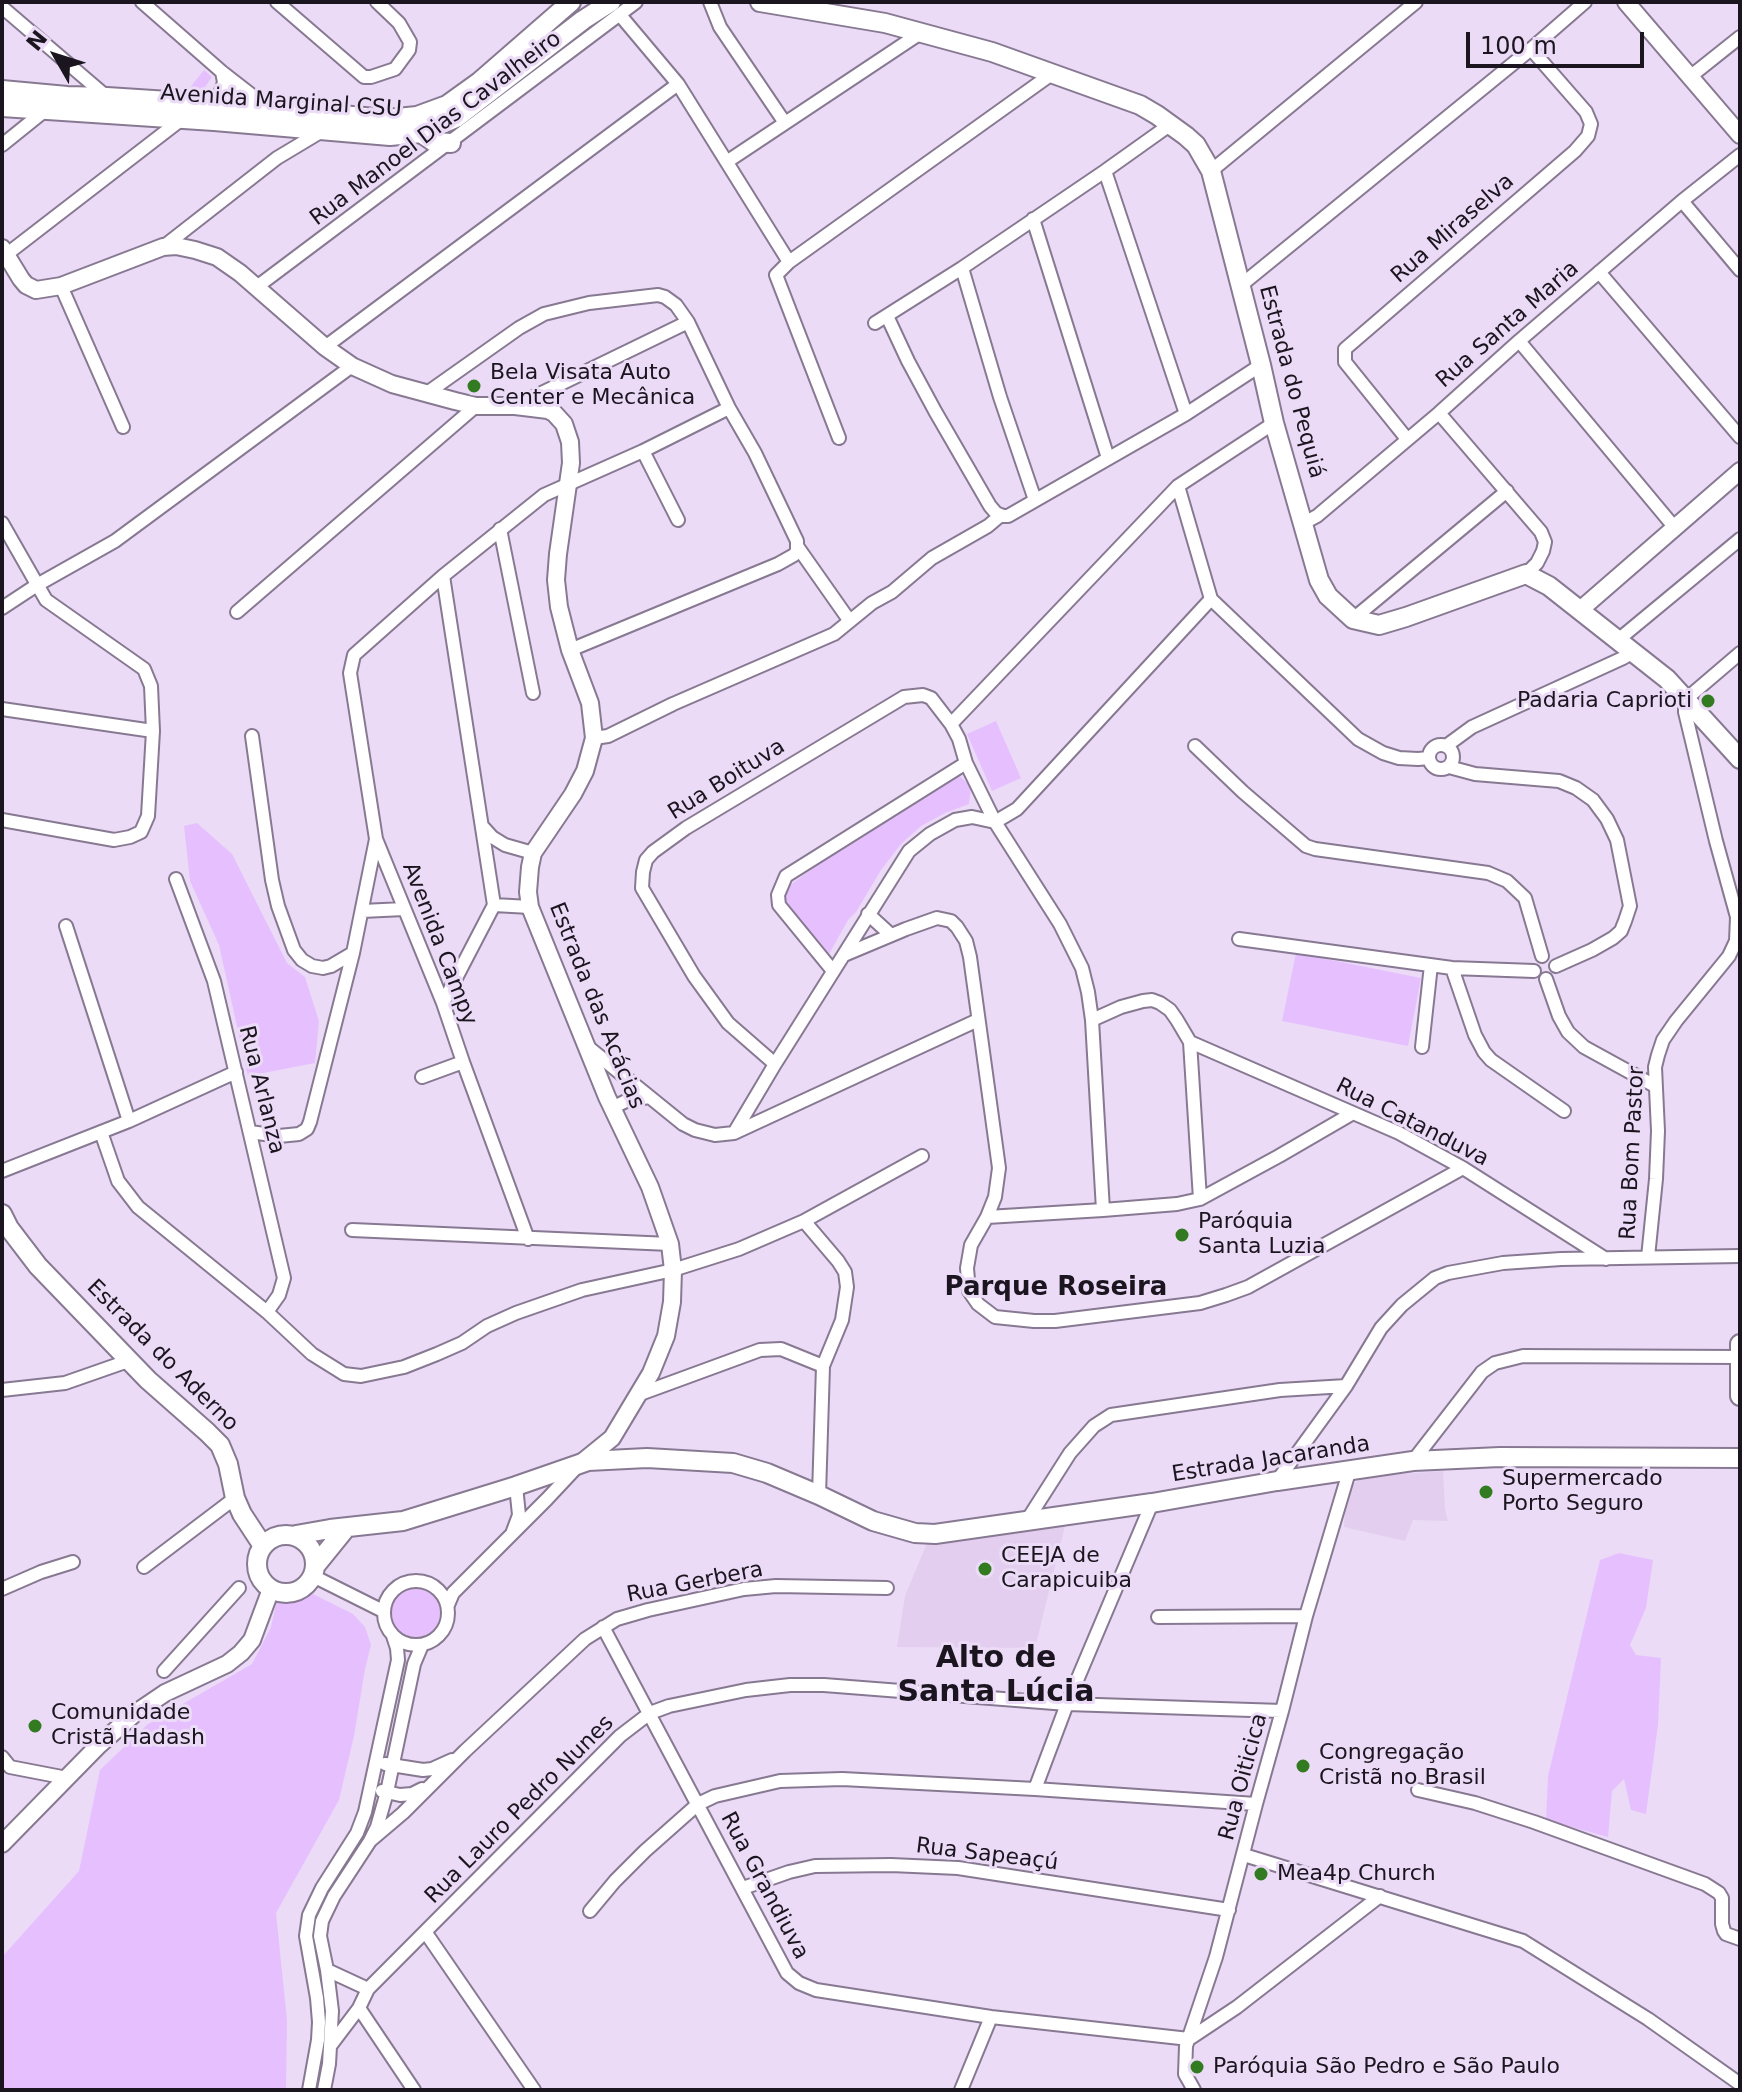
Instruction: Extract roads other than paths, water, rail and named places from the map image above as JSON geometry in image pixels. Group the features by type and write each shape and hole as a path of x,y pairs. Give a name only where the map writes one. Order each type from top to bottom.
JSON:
{"main road":[{"name":"Avenida Marginal CSU","path":"2,90 107,97 182,119 387,119 417,116 447,105 479,82 571,2"},
{"name":"Estrada do Pequiá","path":"760,2 885,23 1053,73 1140,105 1171,124 1196,145 1211,171 1274,423 1319,580 1328,596 1353,619"},
{"name":"Avenida Marginal CSU","path":"2,107 46,110 155,109 215,104 270,109 322,131 390,136 421,133 456,118 583,20 616,9"},
{"path":"421,133 434,142 451,143"},
{"path":"1353,619 1379,625 1526,574 1549,586 1676,688 1739,756"},
{"name":"Estrada do Aderno","path":"2,1214 38,1266 128,1361 220,1445 228,1464 235,1498 263,1546"},
{"path":"1739,1350 1740,1396"},
{"name":"Estrada Jacaranda","path":"296,1535 403,1521 588,1461 647,1458 733,1463 767,1473 873,1521 915,1533 935,1534 1413,1461 1500,1457 1740,1458"},
{"path":"315,1571 315,1556 311,1547 296,1535 272,1537 257,1557 257,1569 262,1580 271,1589 290,1593 308,1584 346,1528"}],"street":[{"path":"142,2 270,109"},
{"path":"277,2 364,77 395,69 409,50 410,42 399,23 377,2"},
{"name":"Rua Manoel Dias Cavalheiro","path":"258,286 451,143 616,9 636,2"},
{"path":"710,2 720,27 785,123"},
{"path":"1211,171 1416,2"},
{"path":"1240,286 1585,2"},
{"path":"1626,2 1740,135"},
{"path":"2,7 107,97"},
{"path":"616,9 678,84 789,262"},
{"path":"728,161 922,32"},
{"path":"1691,76 1740,37"},
{"name":"Rua Miraselva","path":"1407,439 1345,362 1345,349 1575,151 1588,136 1591,124 1586,112 1531,49"},
{"path":"2,145 67,96 73,82 73,68"},
{"path":"215,104 222,89 222,72"},
{"path":"839,438 776,275 789,262 1053,73"},
{"path":"325,347 678,84"},
{"path":"4,251 182,119"},
{"path":"277,158 286,144 292,120"},
{"path":"1171,124 881,320 990,506 1001,515 1008,516 1186,414 1261,365"},
{"path":"163,247 277,158 322,131"},
{"name":"Rua Santa Maria","path":"1302,524 1317,516 1682,201 1740,155"},
{"path":"1105,171 1186,414"},
{"path":"1682,201 1740,270"},
{"path":"1033,219 1108,458"},
{"name":"Estrada das Acácias","path":"4,251 21,279 36,290 61,286 163,247 176,246 217,257 258,286 325,347 352,366 392,384 476,406 548,410 564,424 570,442 571,463 556,580 570,650 590,703 594,738 585,771 573,794 533,853 528,881 530,907 612,1108 650,1187 670,1244 673,1270 666,1336 651,1373 612,1438 579,1465"},
{"path":"962,268 1000,397 1035,500"},
{"path":"1599,272 1740,437"},
{"path":"61,286 123,427"},
{"path":"427,393 544,314 589,303 658,295 665,297 676,305 688,322 797,543 849,620"},
{"path":"515,406 688,322"},
{"path":"1519,341 1675,528"},
{"path":"2,608 115,541 352,366"},
{"path":"237,612 476,406"},
{"path":"443,1003 494,905 443,576 544,495 729,408"},
{"path":"1439,413 1541,532 1545,542 1543,551 1526,574"},
{"path":"951,724 1178,486 1274,423"},
{"path":"643,451 678,520"},
{"path":"1580,610 1740,471"},
{"path":"1178,486 1211,599 1358,739 1399,758 1429,758"},
{"path":"1353,619 1507,491"},
{"path":"594,738 608,736 673,704 834,634 932,558 988,526 1001,515"},
{"path":"2,523 46,600 144,669 151,686 153,731 148,816 141,832 114,840 2,820"},
{"path":"500,529 533,693"},
{"path":"1618,640 1740,539"},
{"path":"570,650 778,564 794,555 797,543"},
{"name":"Avenida Campy","path":"443,576 354,655 350,673 376,839 443,1003 528,1239"},
{"path":"734,1133 909,851 955,820 972,817 995,822 1017,809 1211,599"},
{"path":"1429,758 1434,747 1446,746 1467,730 1633,652"},
{"path":"1685,700 1740,653"},
{"name":"Rua Boituva","path":"775,1064 728,1023 694,976 642,888 646,860 686,828 904,697 919,694 931,698 951,724 995,822 1060,924 1082,968 1092,1020 1103,1210"},
{"name":"Rua Bom Pastor","path":"1648,1257 1658,1131 1655,1067 1663,1040 1729,956 1736,941 1737,917 1699,773 1685,700"},
{"path":"2,709 153,731"},
{"path":"252,736 275,893 294,950 302,960 323,968 353,953"},
{"path":"1195,746 1306,846 1488,873 1507,881 1525,898 1542,956"},
{"path":"1446,746 1453,756 1449,767"},
{"path":"1429,758 1434,768 1442,770 1449,767 1482,775 1559,781 1593,800 1607,819 1617,840 1630,906 1625,921 1621,931 1613,938 1556,966"},
{"path":"833,971 779,905 778,895 786,876 966,763"},
{"path":"482,826 505,845 533,853"},
{"path":"250,1132 289,1136 307,1129 315,1110 353,953 376,839"},
{"name":"Rua Arlanza","path":"176,879 214,981 284,1278 279,1295 267,1312"},
{"path":"494,905 530,907"},
{"path":"362,911 404,909"},
{"path":"868,914 891,935"},
{"path":"844,955 937,918 951,921 966,941 999,1168 995,1197 974,1237 967,1268 969,1291 978,1304 995,1317 1064,1320 1200,1303 1239,1291 1463,1168"},
{"path":"66,926 129,1121"},
{"path":"1239,939 1452,968 1540,975 1555,973 1553,959 1542,956"},
{"path":"1542,956 1536,961 1540,975 1568,1032 1584,1047 1655,1086"},
{"path":"1422,1047 1431,965"},
{"path":"1452,968 1484,1052 1564,1111"},
{"path":"1092,1020 1121,1007 1152,1000 1170,1010 1190,1042 1200,1199"},
{"path":"588,1047 683,1124 715,1135 734,1133 978,1020"},
{"name":"Rua Catanduva","path":"1190,1042 1399,1133 1463,1168 1606,1259"},
{"path":"422,1077 463,1062"},
{"path":"2,1171 129,1121 236,1072"},
{"path":"612,1108 628,1100 650,1097"},
{"path":"987,1217 1177,1204 1200,1199 1353,1113"},
{"path":"101,1132 118,1181 138,1207 267,1312 312,1354 344,1374 361,1376 404,1367 462,1343 487,1326 516,1313 569,1295 673,1270 739,1249 804,1221 922,1156"},
{"path":"804,1221 838,1261 845,1272 847,1287 842,1320 823,1366 819,1495"},
{"path":"352,1230 670,1244"},
{"path":"1277,1481 1346,1386 1381,1328 1402,1305 1435,1278 1503,1263 1740,1256"},
{"path":"640,1394 760,1350 781,1349 823,1366"},
{"path":"1413,1461 1482,1372 1495,1363 1523,1356 1739,1350"},
{"path":"2,1405 4,1390 65,1383 128,1361"},
{"path":"1026,1522 1070,1453 1094,1426 1111,1415 1280,1390 1346,1386"},
{"path":"448,1605 453,1593 579,1465"},
{"name":"Rua Oiticica","path":"1194,2090 1185,2074 1184,2056 1229,1910 1306,1616 1349,1472"},
{"path":"512,1534 519,1515 516,1486"},
{"path":"144,1567 235,1498"},
{"path":"1035,1789 1067,1704 1152,1503"},
{"path":"2,1589 73,1562"},
{"path":"315,1571 383,1611"},
{"path":"309,2090 319,2022 306,1936 309,1915 362,1824 372,1787 398,1660 397,1648 383,1611 391,1592 398,1585 418,1580 437,1587 444,1595 449,1615 440,1634 422,1645 406,1644 393,1636"},
{"name":"Rua Gerbera","path":"370,1841 585,1639 617,1619 744,1589 790,1586 887,1588"},
{"path":"164,1671 239,1588"},
{"path":"2,1844 99,1745 134,1714 165,1693 235,1659 252,1640 271,1589"},
{"path":"1158,1617 1306,1616"},
{"name":"Rua Grandiuva","path":"603,1627 787,1973 799,1983 816,1990 991,2017 1189,2039"},
{"path":"324,2090 331,2045 332,2011 320,1936 322,1921 377,1827 414,1664 422,1645"},
{"name":"Rua Lauro Pedro Nunes","path":"331,2045 359,2008 368,1989 620,1736 650,1713 669,1706 775,1686 824,1685 1067,1704 1282,1711"},
{"name":"Rua Gerbera","path":"377,1763 416,1770 432,1769 465,1751"},
{"path":"5,1765 67,1778"},
{"path":"590,1911 645,1851 698,1804 715,1796 780,1781 842,1779 1256,1804"},
{"path":"372,1787 400,1795 412,1794 430,1785"},
{"path":"1418,1790 1475,1803 1534,1822 1705,1884 1722,1898 1722,1928 1726,1934 1736,1938"},
{"path":"1244,1855 1523,1941 1648,2019 1740,2084"},
{"name":"Rua Sapeaçú","path":"743,1888 815,1866 958,1868 1229,1910"},
{"path":"1189,2039 1237,2007 1380,1896"},
{"path":"426,1933 534,2090"},
{"path":"327,1970 368,1989"},
{"path":"359,2008 414,2090"},
{"path":"961,2090 991,2017"}],"place":[{"name":"Bela Visata Auto Center e Mecânica","path":"474,386"},
{"name":"Padaria Caprioti","path":"1708,701"},
{"name":"Paróquia Santa Luzia","path":"1182,1235"},
{"name":"Supermercado Porto Seguro","path":"1486,1492"},
{"name":"CEEJA de Carapicuiba","path":"985,1569"},
{"name":"Comunidade Cristã Hadash","path":"35,1726"},
{"name":"Congregação Cristã no Brasil","path":"1303,1766"},
{"name":"Mea4p Church","path":"1261,1874"},
{"name":"Paróquia São Pedro e São Paulo","path":"1197,2067"}],"district":[{"name":"Parque Roseira","path":"1056,1288"},
{"name":"Alto de Santa Lúcia","path":"996,1676"}]}
